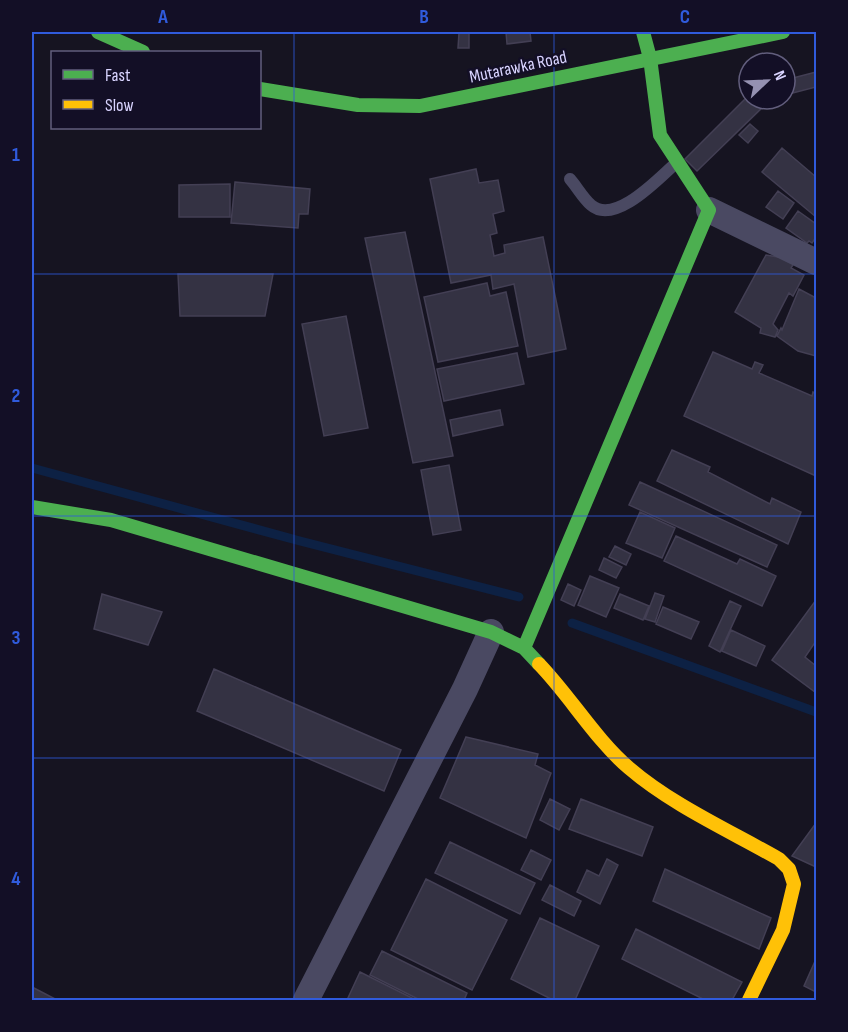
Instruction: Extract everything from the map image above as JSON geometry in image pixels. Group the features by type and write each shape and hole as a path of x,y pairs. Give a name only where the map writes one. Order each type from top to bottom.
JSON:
{"street":[{"path":"98,32 141,51"},
{"path":"643,32 650,58 660,135 709,210 816,262"},
{"name":"Mutarawka Road","path":"261,89 358,105 420,106 783,32"},
{"path":"524,648 709,210"},
{"path":"32,507 111,520 490,632 524,648 556,681 590,725 629,768 666,795 779,859 789,869 794,884 783,930 749,1000"},
{"path":"306,1000 465,689 490,632"}],"lane":[{"path":"570,179 592,206 608,211 628,204 677,162"}],"building":[{"path":"506,32 530,32 531,41 507,44"},
{"path":"459,33 469,33 469,48 458,48"},
{"path":"816,72 816,87 797,92 797,77"},
{"path":"737,107 737,111 759,111 697,171 685,159"},
{"path":"750,124 758,131 748,143 739,135"},
{"path":"782,148 816,177 816,217 762,172"},
{"path":"476,169 479,183 498,180 504,211 493,214 497,233 490,235 494,256 505,253 504,245 543,237 566,349 528,357 514,284 493,289 491,275 451,283 430,179"},
{"path":"235,182 310,189 308,214 299,214 298,228 231,223"},
{"path":"230,184 230,217 179,217 179,185"},
{"path":"778,191 794,203 783,219 766,207"},
{"path":"798,211 816,224 816,237 812,243 809,241 807,243 786,228"},
{"path":"405,232 453,456 413,463 365,238"},
{"path":"766,255 796,260 791,268 804,275 793,296 789,293 773,324 778,330 775,337 760,333 761,328 735,312"},
{"path":"178,274 273,274 265,316 180,316"},
{"path":"487,283 490,296 506,292 518,346 438,362 424,297"},
{"path":"799,289 816,298 816,356 798,351 777,336 781,328 782,330"},
{"path":"346,316 368,428 324,436 302,324"},
{"path":"713,352 752,369 755,362 763,365 759,373 812,396 813,392 816,394 816,476 684,416"},
{"path":"517,353 524,384 444,401 437,369"},
{"path":"500,410 503,425 453,436 450,420"},
{"path":"672,450 710,467 708,472 770,504 772,498 801,512 788,544 657,481"},
{"path":"449,465 461,530 433,535 421,470"},
{"path":"640,482 777,545 767,567 629,505"},
{"path":"640,512 675,528 662,558 626,543"},
{"path":"676,536 737,564 740,559 776,576 762,606 664,561"},
{"path":"615,546 631,554 626,565 609,557"},
{"path":"604,558 622,567 616,578 599,570"},
{"path":"590,576 619,588 606,617 578,605"},
{"path":"568,584 581,590 574,606 561,600"},
{"path":"655,593 664,596 655,622 645,619"},
{"path":"102,594 162,612 148,645 94,629"},
{"path":"620,594 649,606 643,620 614,608"},
{"path":"816,600 816,641 805,657 816,666 815,692 772,660"},
{"path":"730,601 741,606 720,652 709,646"},
{"path":"663,607 699,622 691,639 656,624"},
{"path":"731,630 765,646 756,666 722,651"},
{"path":"214,669 401,750 384,791 197,711"},
{"path":"466,737 538,754 535,765 551,773 526,838 440,798"},
{"path":"550,799 570,809 559,830 540,820"},
{"path":"581,799 653,827 642,856 569,829"},
{"path":"816,823 816,867 792,856"},
{"path":"450,842 535,883 520,914 435,873"},
{"path":"531,850 551,860 541,880 521,870"},
{"path":"607,859 618,865 600,904 577,892 587,870 599,876"},
{"path":"665,869 771,918 759,949 653,901"},
{"path":"426,879 507,920 472,990 391,950"},
{"path":"550,885 581,901 574,916 542,900"},
{"path":"540,918 599,946 575,1000 553,1000 511,979"},
{"path":"636,929 742,982 732,1000 705,1000 622,959"},
{"path":"382,951 467,993 464,1000 420,1000 370,975"},
{"path":"816,959 816,992 804,986"},
{"path":"360,972 416,1000 347,1000"},
{"path":"32,987 57,1000 32,1000"}],"waterway":[{"path":"32,468 300,541 519,597"},
{"path":"572,623 816,712"}],"traffic: fast":[{"path":"98,32 141,51"},
{"path":"524,648 709,210 660,135 650,58 643,32"},
{"path":"261,89 358,105 420,106 783,32"},
{"path":"32,507 111,520 491,632 524,648 539,664"}],"traffic: slow":[{"path":"539,664 605,744 629,768 664,794 779,859 789,869 794,884 783,930 749,1000"}]}
